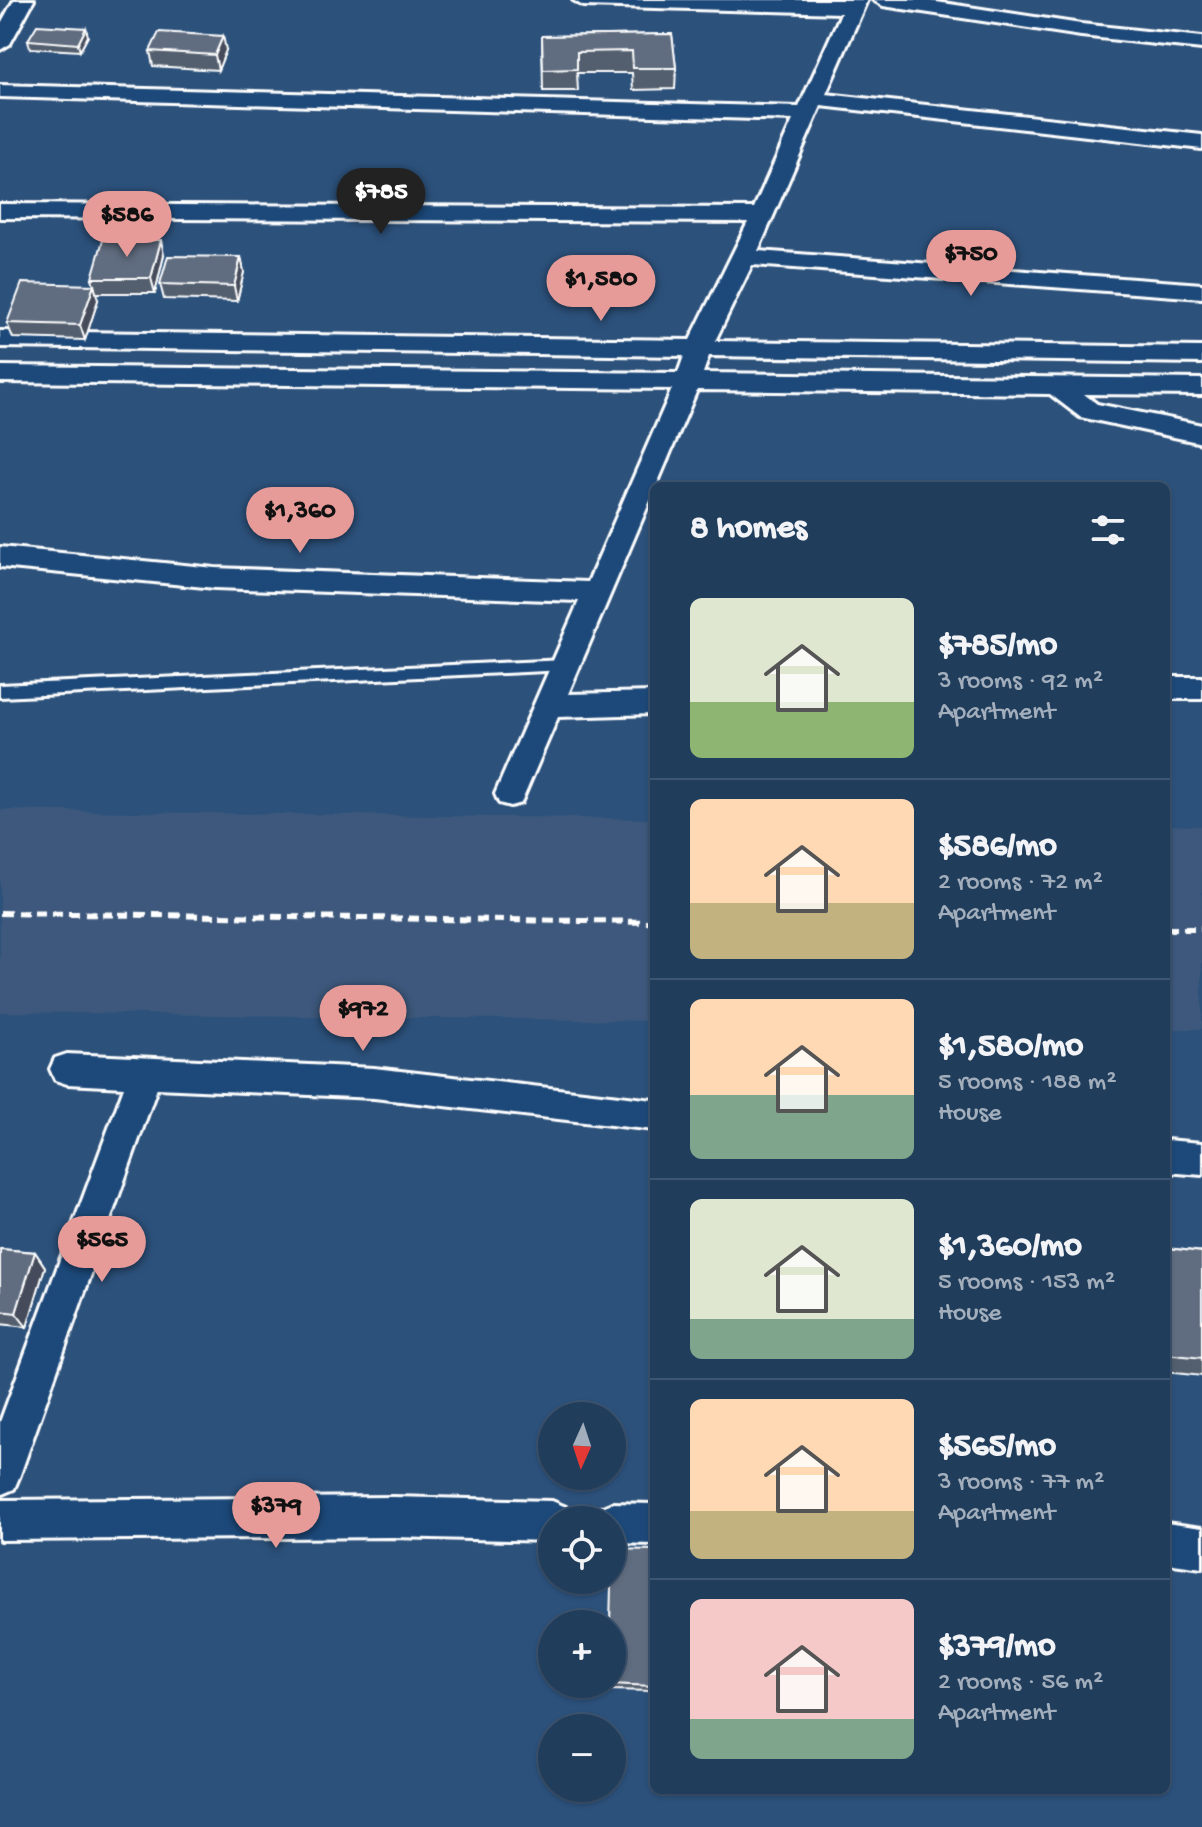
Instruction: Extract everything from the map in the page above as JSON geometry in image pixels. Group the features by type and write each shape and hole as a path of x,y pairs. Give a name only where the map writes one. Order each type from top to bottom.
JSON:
{"street":[{"path":"0,44 24,0"},
{"path":"510,794 688,381 699,348 744,257 855,4 583,0"},
{"path":"883,0 1081,30 1202,43"},
{"path":"0,91 810,107 1202,142"},
{"path":"0,211 763,215"},
{"path":"744,257 1202,291"},
{"path":"0,339 1202,355"},
{"path":"0,374 1202,387"},
{"path":"1057,386 1089,411 1202,434"},
{"path":"0,557 215,578 597,592"},
{"path":"1170,688 1202,688"},
{"path":"548,706 650,703"},
{"path":"67,1069 374,1083 650,1115"},
{"path":"0,1475 146,1072"},
{"path":"1170,1156 1202,1159"},
{"path":"0,1520 393,1517 538,1521"},
{"path":"626,1523 650,1524"},
{"path":"1170,1544 1202,1548"}],"lane":[{"path":"0,691 566,665"}],"shaded area":[{"path":"0,810 650,819 650,1021 0,1012"},
{"path":"1170,825 1202,826 1202,1029 1170,1029"}],"building":[{"path":"37,25 86,28 78,44 28,40"},
{"path":"159,32 223,36 215,55 150,51"},
{"path":"672,34 676,68 633,68 632,51 577,52 577,69 543,70 542,36"},
{"path":"103,240 161,240 151,278 92,278"},
{"path":"168,256 241,257 234,286 160,284"},
{"path":"22,283 94,285 80,325 7,323"},
{"path":"1170,1248 1202,1252 1202,1358 1170,1354"},
{"path":"0,1249 35,1252 16,1313 0,1311"},
{"path":"626,1549 650,1550 650,1686 626,1685 626,1610 610,1610 611,1594 626,1594"}],"railway":[{"path":"0,913 650,922"},
{"path":"1170,929 1202,929"}]}
